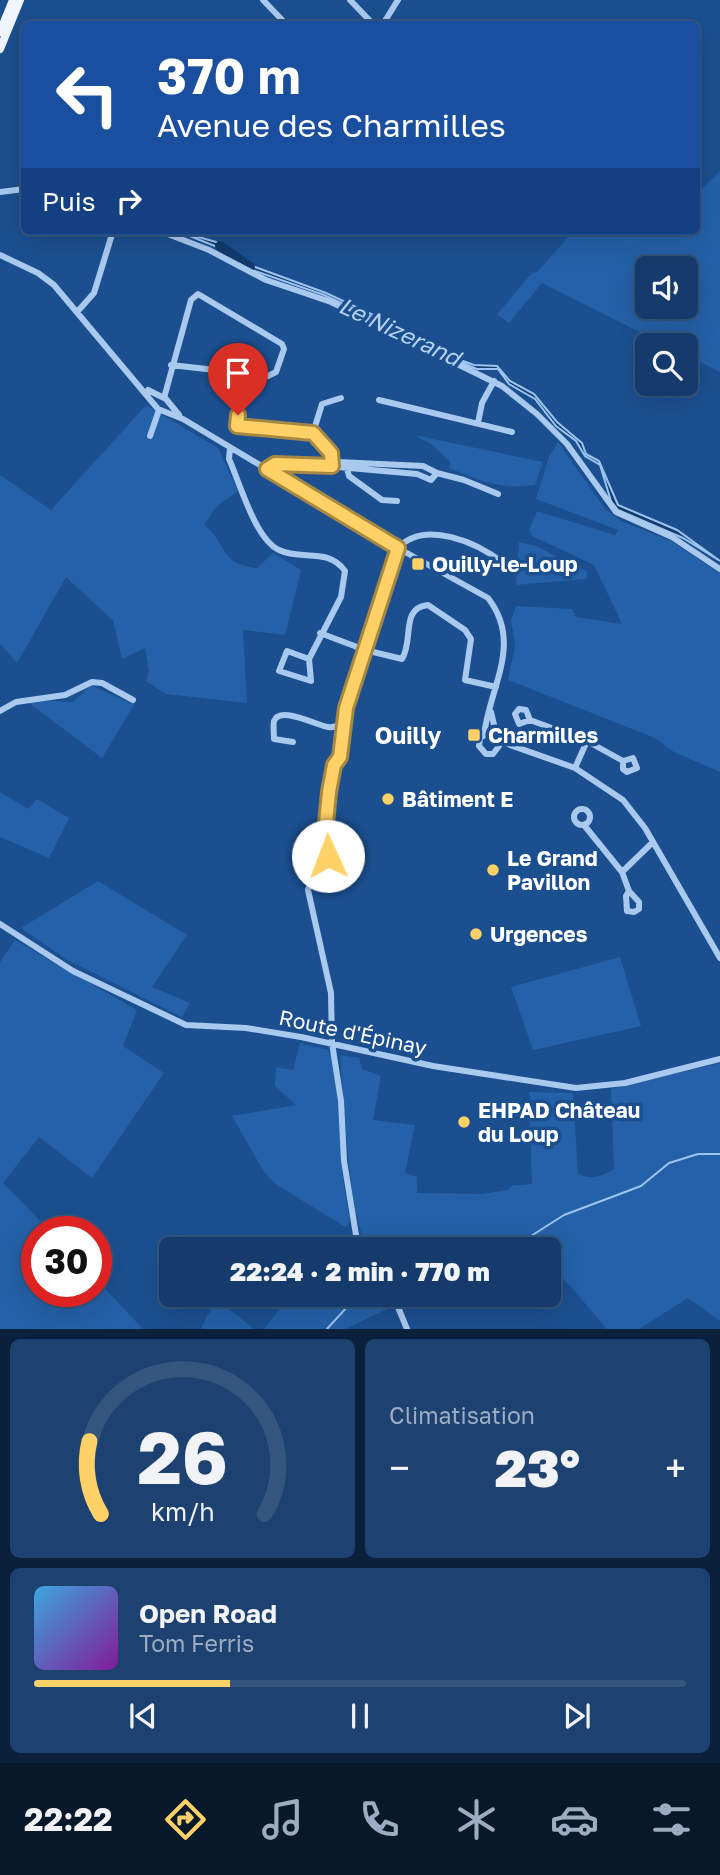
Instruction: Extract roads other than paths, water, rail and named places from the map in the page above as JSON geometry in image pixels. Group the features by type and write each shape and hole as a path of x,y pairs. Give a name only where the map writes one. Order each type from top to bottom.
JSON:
{"main road":[{"path":"0,33 13,0"},
{"path":"0,49 20,0"}],"street":[{"path":"263,0 283,21"},
{"path":"350,0 370,21"},
{"path":"385,21 398,0"},
{"path":"0,192 21,189"},
{"path":"78,311 93,293 112,235"},
{"path":"171,235 196,244 266,280 331,302 494,382 537,414 567,444 616,512 672,537 720,569"},
{"path":"0,255 38,273 78,311 107,351 141,387 183,419 398,548 477,590 497,610 506,645 484,735 479,743 482,752 493,754 499,745"},
{"path":"150,436 163,404 171,365 191,300 198,294 282,344 284,349 276,372 268,376 171,365"},
{"path":"478,424 482,402 494,382"},
{"path":"313,433 322,404 341,398"},
{"path":"379,400 512,432"},
{"path":"238,415 236,428 313,433 331,453 335,464 347,469 417,474 431,480 437,473"},
{"path":"230,448 229,459 261,534 278,550 327,556 345,571 341,597 320,633 309,659 312,681 279,671 287,651 309,659"},
{"path":"267,469 275,464 423,466 498,494"},
{"path":"347,469 349,476 382,500 397,501"},
{"path":"357,1237 344,1161 341,1101 332,1043 331,993 308,890 328,856 330,842 325,834 334,765 340,757 345,722 398,548 410,538 430,535 446,537 475,546 503,564"},
{"path":"320,633 365,650 402,659 410,633 408,620 420,606 428,605 465,630 471,639 465,680 496,687"},
{"path":"0,711 16,702 65,695 92,682 102,683 133,700"},
{"path":"490,704 494,735 499,745 575,768 617,794 637,816 720,958"},
{"path":"293,742 274,739 274,722 278,717 296,717 326,727 345,722"},
{"path":"530,720 586,741 623,761"},
{"path":"484,735 494,735"},
{"path":"575,768 586,741"},
{"path":"584,825 622,872 629,891"},
{"path":"622,872 653,842"},
{"name":"Route d'Épinay","path":"0,924 73,971 186,1025 246,1028 332,1043 433,1066 576,1088 625,1083 720,1059"},
{"path":"398,1307 407,1329"}],"water":[{"path":"187,235 216,242 244,263 326,293 384,320 412,337 440,346 463,361 474,365 497,366 510,381 534,394 557,422 582,443 586,454 599,461 618,505 677,530 720,561 683,538 618,510 611,501 600,465 585,456 576,441 556,426 535,399 509,384 498,369 477,369 448,357 324,295 247,268 220,248"}],"waterway":[{"name":"Le Nizerand","path":"220,246 250,267"},
{"name":"Le Nizerand","path":"388,324 440,348"},
{"path":"529,1237 564,1215 641,1186 669,1163 698,1154 720,1154"},
{"path":"327,1329 347,1307"}],"place":[{"name":"Ouilly-le-Loup","path":"418,564"},
{"name":"Charmilles","path":"474,735"},
{"name":"Bâtiment E","path":"388,799"},
{"name":"Le Grand Pavillon","path":"493,870"},
{"name":"Urgences","path":"476,934"},
{"name":"EHPAD Château du Loup","path":"464,1122"}],"district":[{"name":"Ouilly","path":"408,735"}]}
